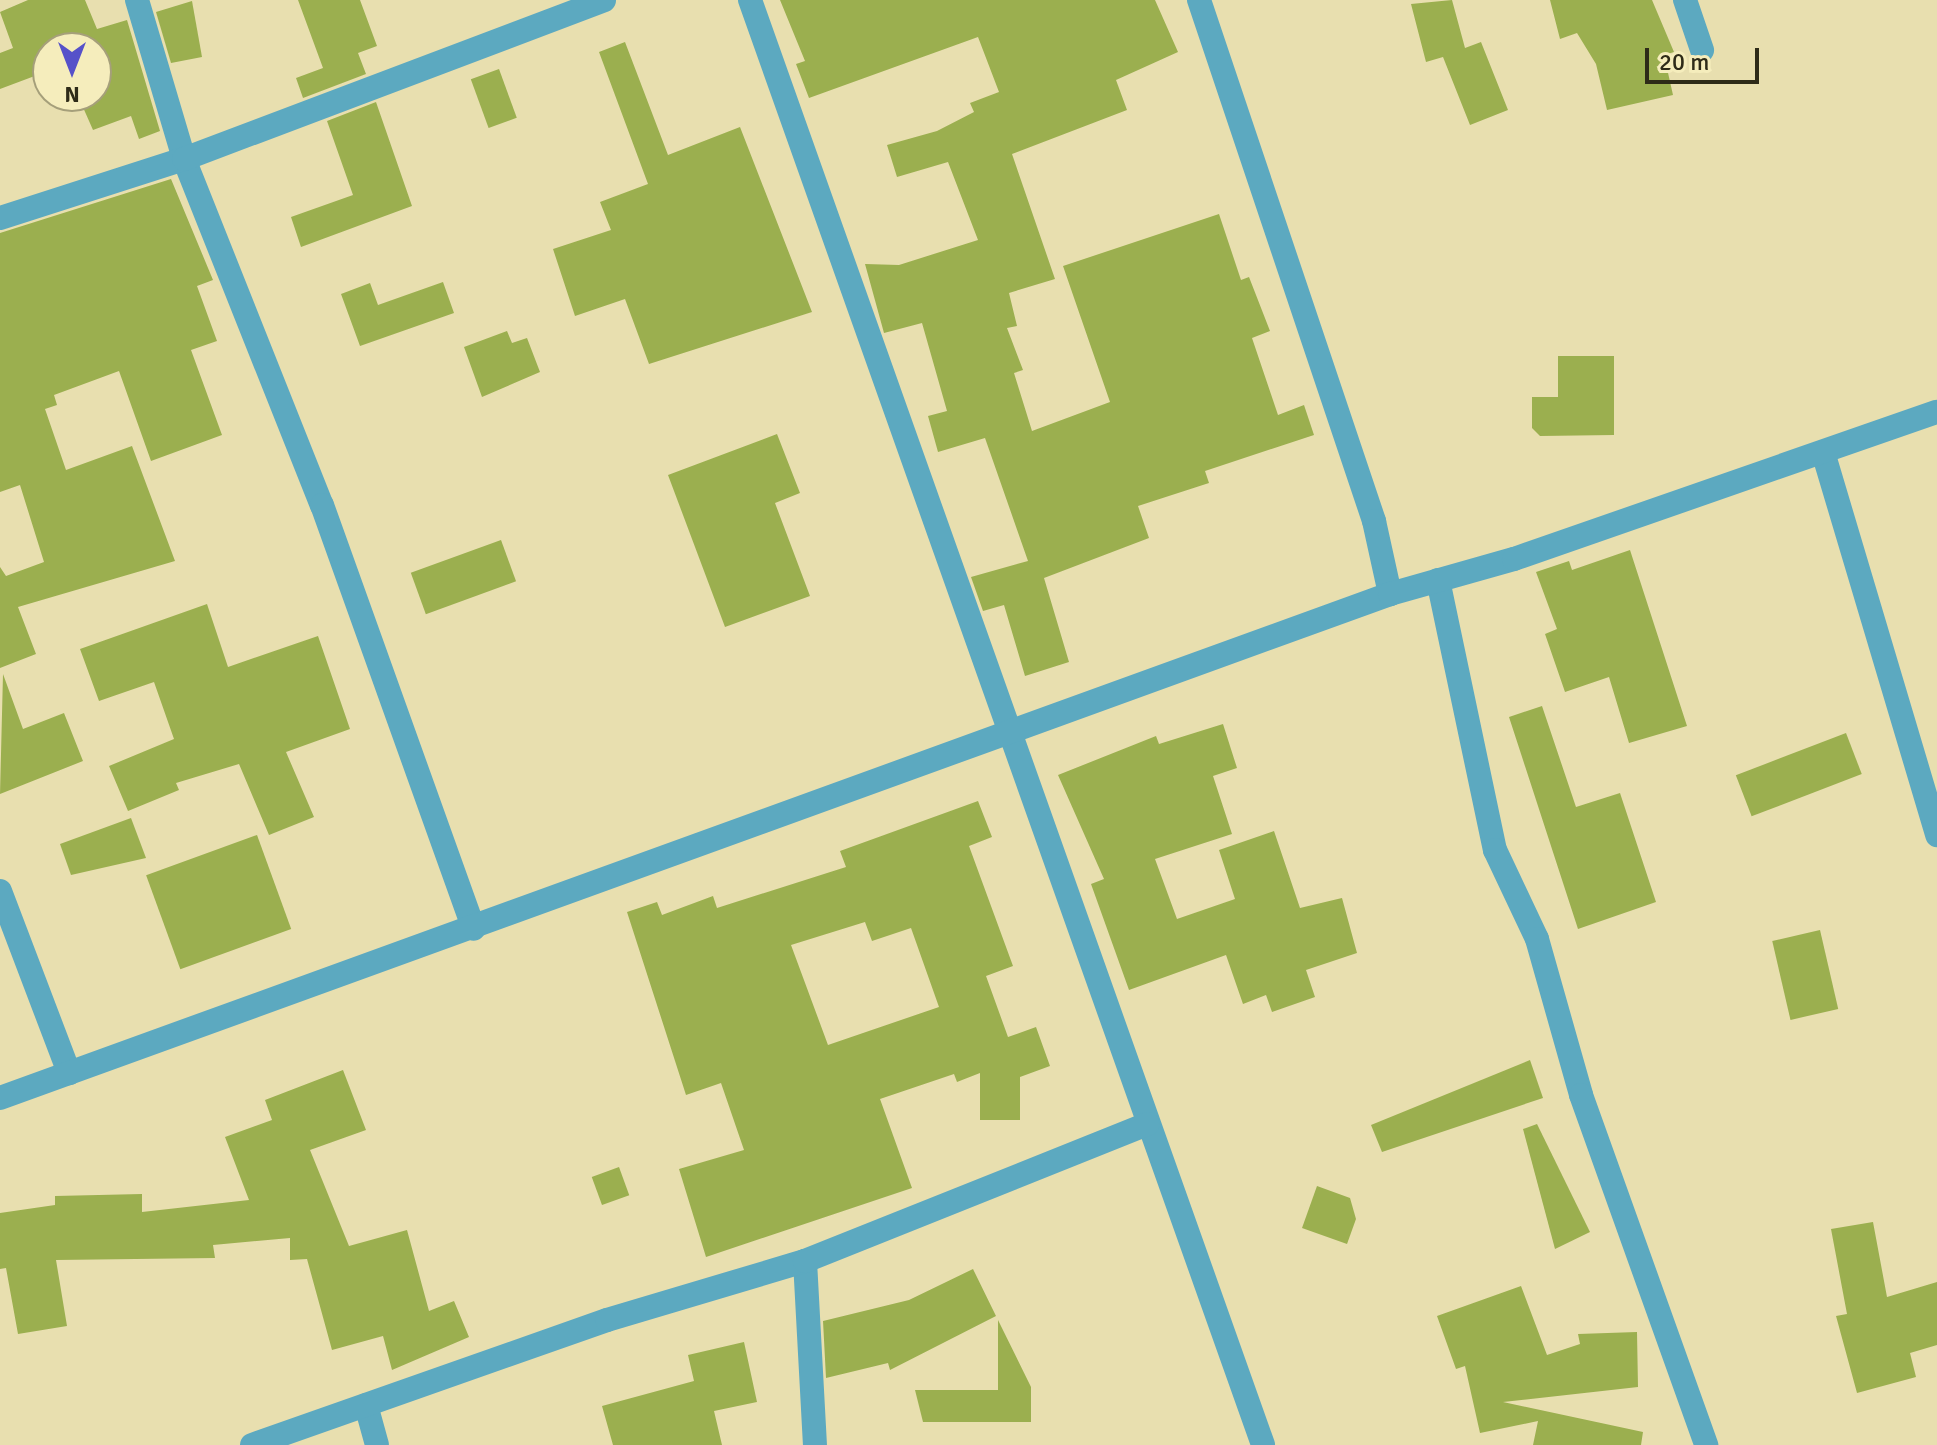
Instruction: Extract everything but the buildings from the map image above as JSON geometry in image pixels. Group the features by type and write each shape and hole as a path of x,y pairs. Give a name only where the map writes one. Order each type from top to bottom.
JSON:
{"street":[{"path":"137,0 184,159 322,505 474,929"},
{"path":"0,218 184,159 604,0"},
{"path":"750,0 1009,738 1263,1445"},
{"path":"1199,0 1374,521 1390,594"},
{"path":"1685,0 1702,50"},
{"path":"0,1098 1009,738 1390,594 1937,412"},
{"path":"1823,452 1937,835"},
{"path":"1438,580 1495,850 1537,939 1581,1095 1706,1445"},
{"path":"0,891 69,1073"},
{"path":"252,1445 607,1320 805,1261 1148,1124"},
{"path":"805,1261 815,1445"},
{"path":"366,1405 377,1445"}]}
